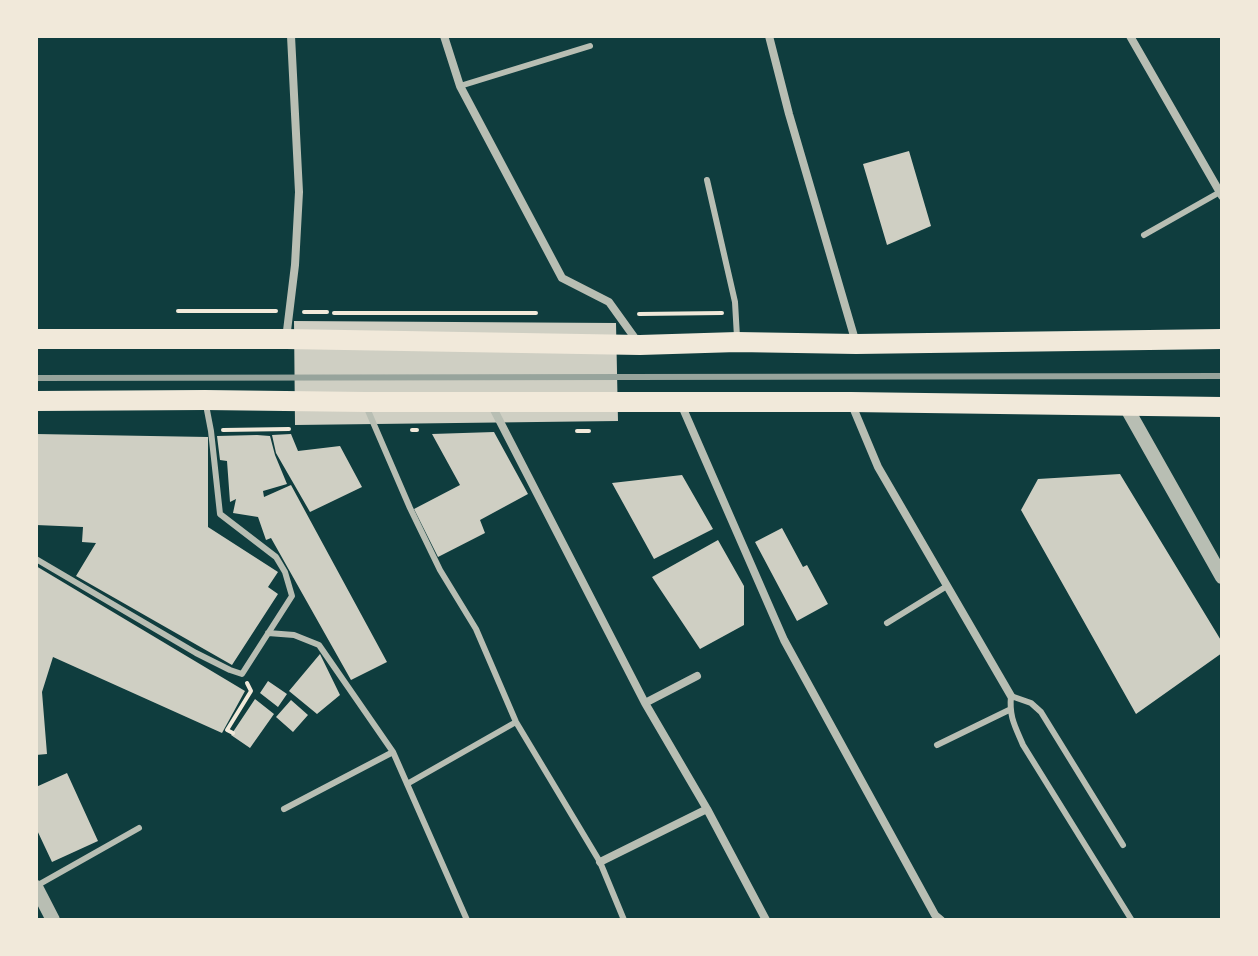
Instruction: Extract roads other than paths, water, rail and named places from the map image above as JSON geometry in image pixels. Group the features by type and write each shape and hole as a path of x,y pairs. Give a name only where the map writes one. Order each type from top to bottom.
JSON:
{"main road":[{"path":"36,339 286,339 640,345 1222,339"},
{"path":"36,401 851,402 1222,407"}],"street":[{"path":"286,339 295,265 299,192 291,36"},
{"path":"444,36 460,86 562,278 609,302 640,345"},
{"path":"769,36 856,344"},
{"path":"1130,36 1221,194"},
{"path":"490,401 645,703 707,809 766,920"},
{"path":"851,402 878,467 1011,696"},
{"path":"681,403 784,640 935,915 941,920"},
{"path":"1125,405 1222,577"},
{"path":"645,703 697,676"},
{"path":"600,862 707,809"},
{"path":"36,886 53,920"}],"lane":[{"path":"460,86 590,46"},
{"path":"707,180 736,312 737,342"},
{"path":"1144,235 1221,194"},
{"path":"36,559 196,653 242,674 292,596 285,572 276,557 220,514 205,400"},
{"path":"365,402 440,570 476,629 516,722 600,862 624,920"},
{"path":"887,623 947,586"},
{"path":"268,633 294,635 319,645 393,752 467,920"},
{"path":"1123,845 1041,712 1031,703 1011,696 1009,710 1023,745 1131,919"},
{"path":"937,745 1009,710"},
{"path":"407,784 516,722"},
{"path":"284,809 393,752"},
{"path":"36,886 139,828"}],"railway":[{"path":"36,378 1222,376"}]}
